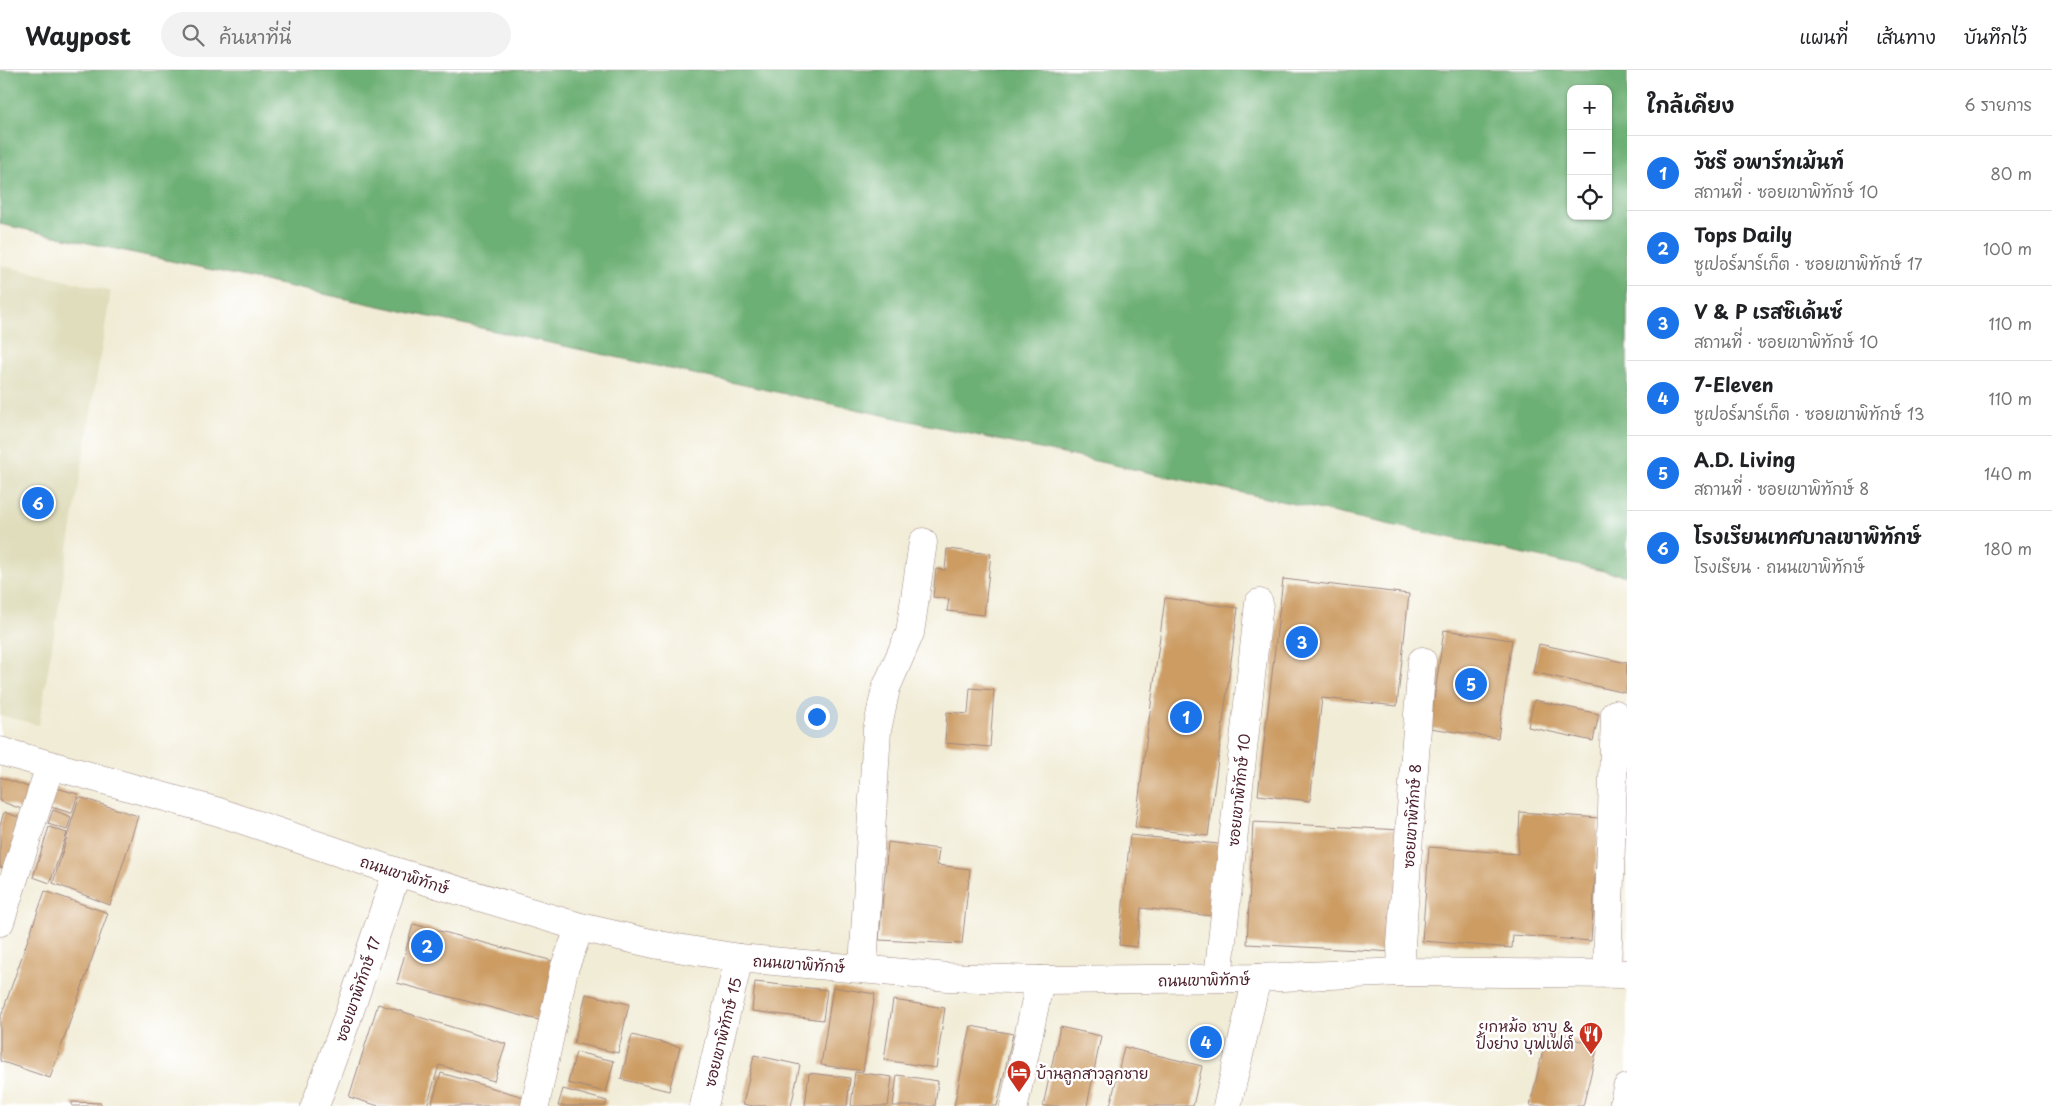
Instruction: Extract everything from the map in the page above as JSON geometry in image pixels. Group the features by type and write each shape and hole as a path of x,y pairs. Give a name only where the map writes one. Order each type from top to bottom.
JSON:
{"street":[{"path":"863,968 877,730 886,688 910,633 923,542"},
{"name":"ซอยเขาพิทักษ์ 10","path":"1218,978 1259,603"},
{"name":"ซอยเขาพิทักษ์ 8","path":"1402,972 1401,944 1422,661"},
{"path":"1615,714 1617,973"},
{"name":"ถนนเขาพิทักษ์","path":"0,751 219,812 397,872 580,927 659,944 739,958 948,977 1040,980 1257,978 1402,972 1617,973"},
{"path":"0,922 50,766"},
{"name":"ซอยเขาพิทักษ์ 17","path":"315,1106 397,872"},
{"path":"535,1106 564,969 580,927"},
{"name":"ซอยเขาพิทักษ์ 15","path":"704,1106 739,958"},
{"path":"1227,1106 1257,978"},
{"path":"1014,1106 1040,980"},
{"path":"1623,1106 1627,1088"}],"shaded area":[{"path":"0,265 111,291 39,725 0,715"}],"green space":[{"path":"0,70 1627,70 1627,576 0,224"}],"building":[{"path":"947,549 991,554 984,615 947,611 949,599 933,597 936,569 945,570"},
{"path":"1283,579 1409,594 1397,706 1322,698 1310,801 1258,795"},
{"path":"1165,598 1238,608 1208,836 1135,827"},
{"path":"1444,630 1512,640 1498,738 1430,728"},
{"path":"1539,644 1627,663 1626,693 1533,672"},
{"path":"970,688 994,690 990,747 945,743 947,712 968,714"},
{"path":"1534,700 1599,714 1593,741 1528,727"},
{"path":"0,777 31,788 24,810 0,801"},
{"path":"56,788 78,794 72,813 50,807"},
{"path":"79,797 138,816 110,905 53,883"},
{"path":"53,810 71,817 67,830 48,824"},
{"path":"4,812 24,819 7,869 0,867 0,825"},
{"path":"1520,812 1599,818 1591,941 1513,935 1512,948 1422,941 1429,847 1518,854"},
{"path":"1253,822 1401,830 1395,952 1247,944"},
{"path":"49,827 67,833 50,883 33,877"},
{"path":"1130,835 1228,845 1221,917 1141,908 1137,947 1119,945"},
{"path":"888,842 939,849 937,865 970,869 962,944 879,940"},
{"path":"45,891 108,913 50,1078 0,1061 0,1019"},
{"path":"413,924 557,962 542,1021 397,983"},
{"path":"755,982 827,990 823,1020 752,1011"},
{"path":"833,987 875,994 863,1071 821,1065"},
{"path":"586,994 629,1004 618,1053 574,1043"},
{"path":"893,1000 945,1008 936,1068 884,1060"},
{"path":"378,1004 506,1044 494,1081 439,1065 427,1106 379,1106 349,1097"},
{"path":"971,1026 1013,1034 997,1106 954,1106"},
{"path":"1060,1027 1101,1036 1087,1106 1043,1106"},
{"path":"1547,1033 1598,1045 1583,1106 1530,1106"},
{"path":"632,1035 680,1047 669,1091 621,1079"},
{"path":"1124,1047 1202,1066 1193,1106 1110,1106"},
{"path":"576,1052 614,1061 606,1092 568,1083"},
{"path":"754,1055 800,1065 791,1106 753,1106 743,1104"},
{"path":"855,1072 892,1077 888,1106 851,1106"},
{"path":"441,1073 527,1098 525,1106 431,1106"},
{"path":"809,1073 850,1078 847,1106 805,1106"},
{"path":"897,1075 938,1081 935,1106 893,1106"},
{"path":"563,1089 607,1101 605,1106 558,1106"},
{"path":"72,1102 101,1103 101,1106 72,1106"}],"place":[{"name":"โรงเรียนเทศบาลเขาพิทักษ์","path":"38,503"},
{"name":"V & P เรสซิเด้นซ์","path":"1302,642"},
{"name":"A.D. Living","path":"1471,684"},
{"name":"วัชรี อพาร์ทเม้นท์","path":"1186,717"},
{"name":"Tops Daily","path":"427,946"},
{"name":"7-Eleven","path":"1206,1042"},
{"name":"ยกหม้อ ชาบู & ปิ้งย่าง บุฟเฟต์","path":"1591,1055"},
{"name":"บ้านลูกสาวลูกชาย","path":"1019,1093"}]}
